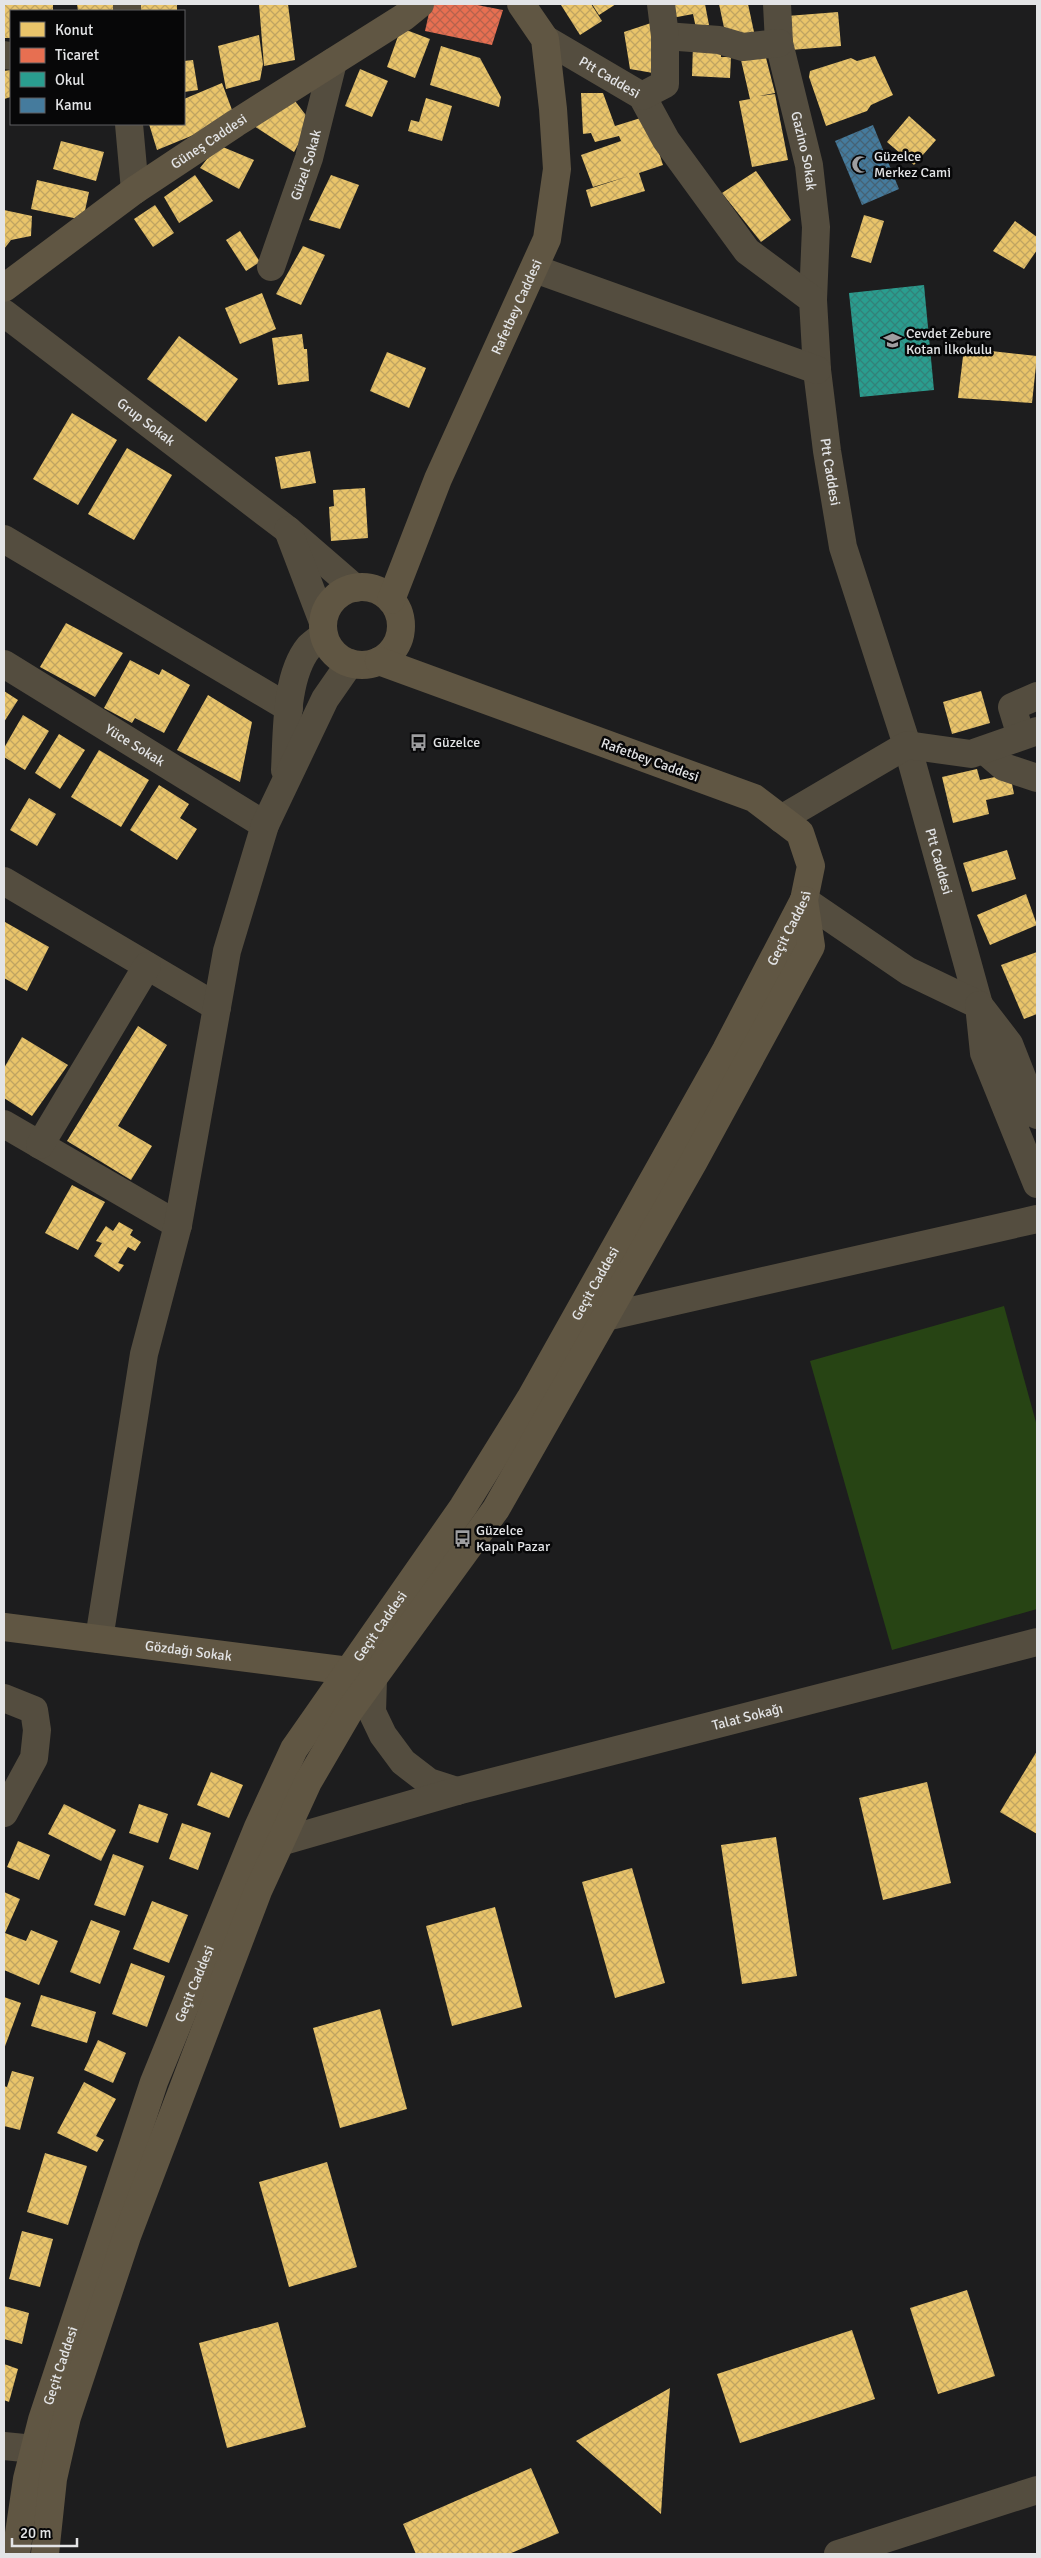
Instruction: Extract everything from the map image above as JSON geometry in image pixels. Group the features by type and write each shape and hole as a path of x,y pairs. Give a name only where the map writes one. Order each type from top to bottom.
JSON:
{"main road":[{"name":"Güneş Caddesi","path":"4,288 135,190 420,4"},
{"name":"Rafetbey Caddesi","path":"391,600 438,479 547,239 557,169 545,39 521,4"},
{"path":"401,627 395,647 379,661 365,665 350,663 338,657 329,647 323,628 326,610 333,600 343,592 355,588 374,589 391,600 400,617 401,627 426,678"},
{"name":"Rafetbey Caddesi","path":"379,661 754,798 800,834 811,866 804,900"},
{"name":"Geçit Caddesi","path":"16,2554 38,2494 83,2293 154,2082 258,1827 294,1749 361,1675 496,1509 694,1161 810,946 804,900"},
{"name":"Geçit Caddesi","path":"47,2450 67,2417 128,2236 226,1971 258,1891 308,1782 350,1710 361,1675 530,1399 726,1050 804,900"},
{"name":"Gözdağı Sokak","path":"4,1627 361,1675"},
{"name":"Geçit Caddesi","path":"38,2494 46,2554"}],"street":[{"path":"642,96 665,84 665,36 661,4"},
{"name":"Gazino Sokak","path":"777,4 779,42 809,165 816,227 813,300"},
{"path":"665,36 719,40 743,47 779,42"},
{"name":"Ptt Caddesi","path":"545,39 642,96 666,140 747,251 813,300 817,370 827,451 843,547 907,745 979,1005 984,1053 1037,1184"},
{"name":"Güzel Sokak","path":"271,267 309,158 333,62"},
{"path":"129,125 135,190"},
{"path":"535,269 817,370"},
{"name":"Grup Sokak","path":"4,313 288,530 355,588"},
{"path":"284,784 289,708 301,659 323,628 288,530"},
{"path":"4,539 289,708"},
{"path":"98,1639 144,1354 178,1225 226,951 265,825 325,699 350,663"},
{"name":"Yüce Sokak","path":"4,664 265,825"},
{"path":"781,819 907,745 971,754 1029,734 1012,708 1037,696"},
{"path":"984,750 1004,767 1037,778"},
{"path":"4,881 217,1007"},
{"path":"804,900 908,971 979,1005"},
{"path":"40,1146 147,966"},
{"name":"Ptt Caddesi","path":"979,1005 1009,1044 1037,1115"},
{"path":"4,1124 178,1225"},
{"path":"604,1317 1037,1219"},
{"name":"Talat Sokağı","path":"280,1842 457,1791 1037,1642"},
{"path":"361,1675 372,1712 383,1735 404,1762 429,1782 457,1791"},
{"path":"4,1698 34,1710 37,1730 34,1758 4,1813"},
{"path":"4,2446 47,2450"},
{"path":"838,2554 1037,2490"}],"green space":[{"path":"1004,1306 1037,1426 1037,1609 892,1650 810,1361"}],"building: Konut":[{"path":"4,4 53,4 53,10 10,10 10,38 4,38"},
{"path":"77,4 114,4 114,10 78,10"},
{"path":"135,4 177,4 177,10 135,10"},
{"path":"259,4 288,4 295,60 264,66"},
{"path":"591,4 602,21 580,35 561,5"},
{"path":"592,4 616,4 599,15"},
{"path":"705,4 709,25 696,28 693,14 672,18 670,5"},
{"path":"719,4 748,4 754,32 726,37"},
{"path":"838,12 841,46 790,50 787,16"},
{"path":"657,21 659,74 630,69 624,32"},
{"path":"401,28 430,39 415,78 387,67"},
{"path":"259,35 263,64 260,80 226,89 218,46"},
{"path":"693,44 721,45 721,57 731,57 730,78 692,76"},
{"path":"441,46 480,58 501,97 499,107 430,85"},
{"path":"765,54 775,93 759,96 775,94 788,160 752,167 739,101 750,99 741,60"},
{"path":"875,56 893,95 871,105 867,111 826,126 809,77 810,71 851,58 857,61"},
{"path":"193,60 198,90 185,92 185,61"},
{"path":"360,69 388,81 372,117 345,106"},
{"path":"10,70 10,97 4,99 4,71"},
{"path":"222,83 235,118 157,150 149,125 185,125 185,99"},
{"path":"581,93 603,93 615,126 647,116 663,165 639,173 645,191 591,207 586,190 629,176 593,187 581,155 621,141 619,136 595,142 591,133 583,134"},
{"path":"292,97 311,122 294,152 248,122"},
{"path":"426,98 452,106 442,141 408,131 411,120 419,122"},
{"path":"909,116 936,140 914,165 887,142"},
{"path":"61,141 104,152 96,181 53,169"},
{"path":"218,145 254,160 239,189 200,168"},
{"path":"756,171 791,220 761,242 722,193"},
{"path":"195,175 213,201 179,223 164,197"},
{"path":"331,175 359,185 340,229 309,220"},
{"path":"37,180 89,192 83,220 31,209"},
{"path":"155,205 174,233 153,247 134,219"},
{"path":"4,210 32,216 31,236 11,240 4,249"},
{"path":"864,215 884,221 871,263 851,257"},
{"path":"1015,221 1037,237 1037,250 1024,269 993,251"},
{"path":"240,231 260,262 246,271 226,240"},
{"path":"303,246 325,255 301,305 276,294"},
{"path":"262,293 276,329 240,344 225,308"},
{"path":"302,334 304,349 307,349 309,381 278,385 272,338"},
{"path":"179,336 238,379 206,422 147,379"},
{"path":"964,348 1037,356 1032,403 958,398"},
{"path":"387,352 426,368 409,408 370,391"},
{"path":"72,413 117,440 78,505 33,479"},
{"path":"127,448 172,475 134,540 88,514"},
{"path":"310,451 316,483 281,489 275,457"},
{"path":"365,488 368,538 331,541 329,507 334,506 333,490"},
{"path":"66,623 123,653 95,697 40,667"},
{"path":"130,660 159,675 162,669 190,685 164,733 135,718 132,723 104,708"},
{"path":"4,691 18,700 4,722"},
{"path":"981,691 990,723 952,734 943,702"},
{"path":"208,695 252,722 240,782 177,750"},
{"path":"23,715 49,731 25,770 4,757 4,748"},
{"path":"59,734 85,750 60,789 35,773"},
{"path":"99,750 149,780 121,827 71,797"},
{"path":"977,769 980,780 1010,774 1014,794 986,800 989,814 953,823 942,777"},
{"path":"159,785 189,804 180,818 197,829 177,860 130,830"},
{"path":"29,798 56,814 37,846 10,830"},
{"path":"1007,850 1016,879 972,892 963,863"},
{"path":"1026,894 1037,925 990,945 977,915"},
{"path":"5,922 49,947 27,991 4,978"},
{"path":"1037,952 1037,1014 1024,1019 1001,965"},
{"path":"138,1026 167,1045 118,1126 152,1146 131,1180 67,1141"},
{"path":"22,1037 68,1065 32,1116 4,1098 4,1068"},
{"path":"72,1185 105,1202 78,1250 45,1233"},
{"path":"119,1222 133,1230 130,1235 141,1242 135,1251 128,1247 118,1263 124,1265 119,1272 94,1256 102,1243 96,1241 106,1226 113,1231"},
{"path":"1037,1751 1037,1834 1000,1812"},
{"path":"211,1772 243,1785 229,1818 197,1805"},
{"path":"927,1782 951,1883 883,1900 859,1798"},
{"path":"64,1804 116,1830 101,1861 48,1834"},
{"path":"139,1804 168,1814 158,1843 129,1833"},
{"path":"182,1823 211,1833 198,1870 169,1859"},
{"path":"776,1837 797,1976 742,1984 721,1845"},
{"path":"18,1841 50,1855 39,1880 7,1867"},
{"path":"113,1854 144,1866 125,1916 94,1905"},
{"path":"632,1868 665,1983 615,1998 582,1882"},
{"path":"4,1892 20,1899 5,1933 26,1941 31,1930 58,1941 39,1985 4,1970"},
{"path":"152,1901 188,1915 169,1963 133,1949"},
{"path":"495,1907 522,2007 452,2026 426,1926"},
{"path":"91,1920 120,1931 100,1984 70,1972"},
{"path":"131,1963 165,1976 147,2027 112,2014"},
{"path":"41,1995 96,2012 87,2043 31,2026"},
{"path":"4,1997 21,2003 4,2049"},
{"path":"380,2009 407,2109 340,2128 313,2028"},
{"path":"98,2040 126,2053 113,2083 84,2070"},
{"path":"12,2071 34,2077 20,2130 4,2126 4,2086 7,2087"},
{"path":"84,2082 116,2099 96,2136 104,2140 97,2152 57,2133"},
{"path":"45,2153 87,2166 68,2225 27,2212"},
{"path":"327,2162 357,2267 289,2287 259,2182"},
{"path":"22,2231 53,2239 40,2287 9,2279"},
{"path":"967,2290 995,2376 938,2394 910,2308"},
{"path":"4,2306 29,2313 22,2344 4,2339"},
{"path":"278,2322 306,2427 227,2448 199,2343"},
{"path":"852,2330 875,2399 740,2443 717,2374"},
{"path":"4,2364 18,2369 9,2402 4,2400"},
{"path":"670,2388 666,2436 661,2514 576,2441"},
{"path":"531,2468 559,2533 509,2554 416,2554 403,2524"}],"building: Ticaret":[{"path":"431,4 472,4 503,10 492,45 425,31"}],"building: Okul":[{"name":"Cevdet Zebure Kotan İlkokulu","path":"924,285 934,390 860,397 849,293"}],"building: Kamu":[{"path":"873,125 899,189 862,205 835,141"}],"place":[{"name":"Güzelce Merkez Cami","path":"860,164"},
{"name":"Cevdet Zebure Kotan İlkokulu","path":"892,341"},
{"name":"Güzelce","path":"419,742"},
{"name":"Güzelce Kapalı Pazar","path":"462,1538"}]}
